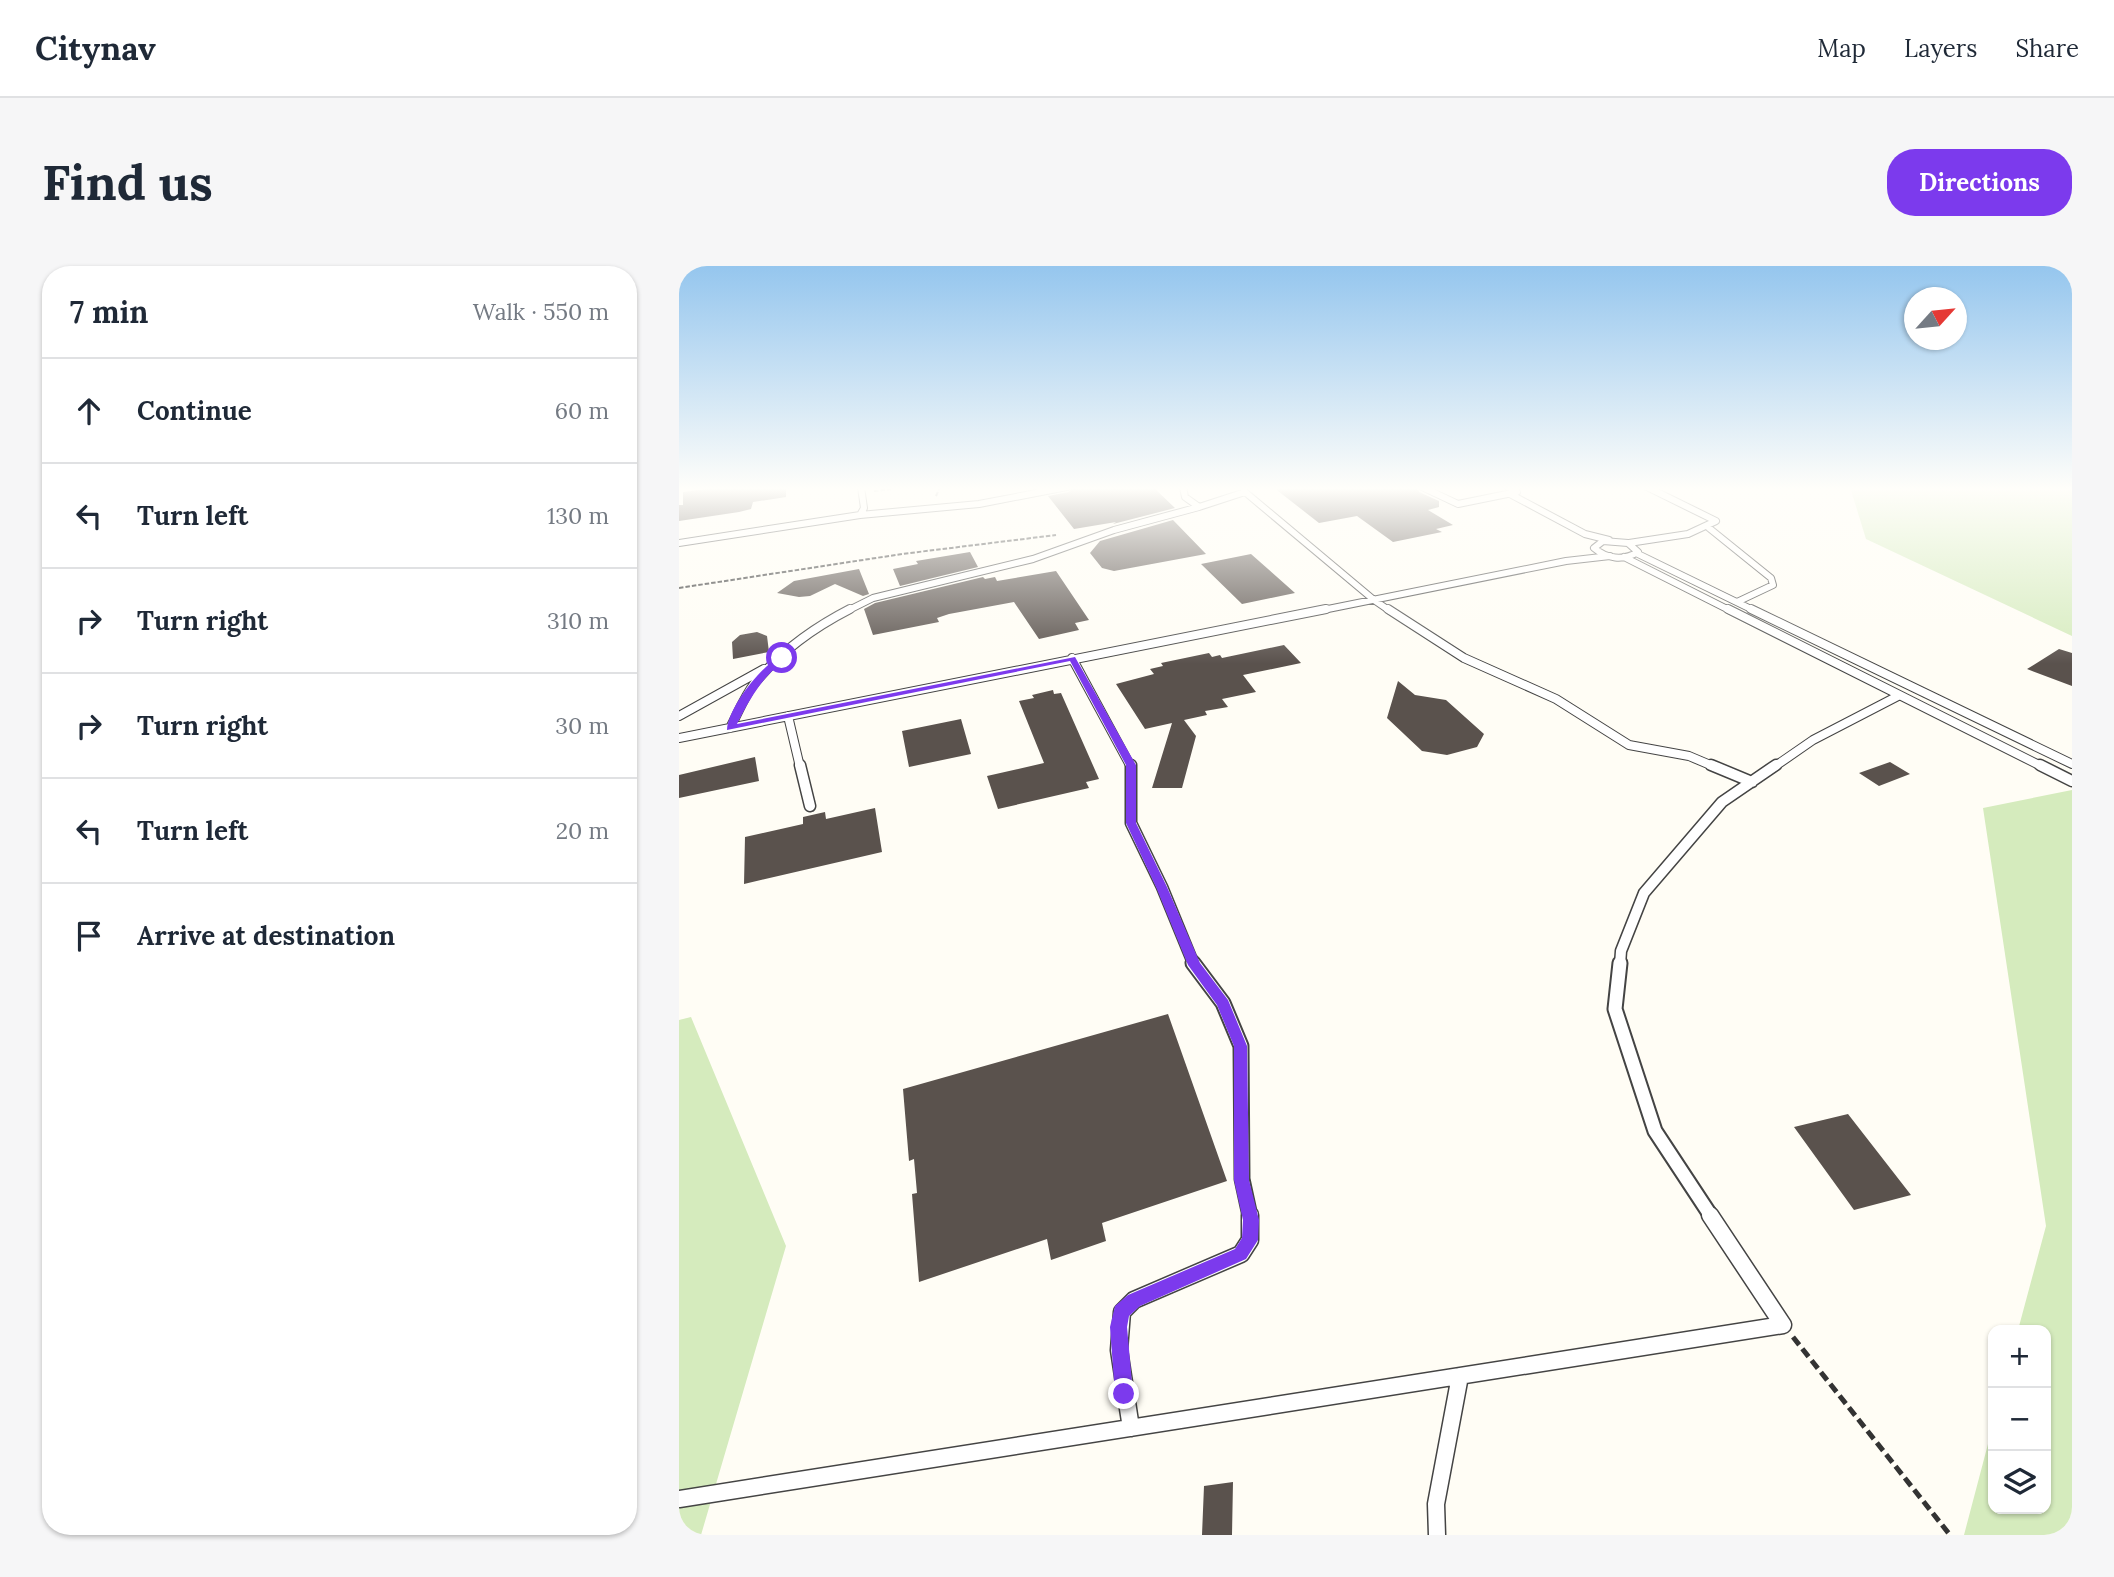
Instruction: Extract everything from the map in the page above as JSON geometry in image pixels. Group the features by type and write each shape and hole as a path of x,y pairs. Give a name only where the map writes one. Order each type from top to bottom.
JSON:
{"lane":[{"path":"679,716 770,666 849,606 1033,559 1069,546"},
{"path":"1310,546 1374,600 1464,658 1556,699 1629,745 1689,756 1752,782"},
{"path":"1632,546 1637,552 1737,602 2072,764"},
{"path":"1624,557 1647,546"},
{"path":"1732,546 1771,578 1773,585 1737,602"},
{"path":"1566,561 1594,547 1610,556"},
{"path":"679,738 1566,561 1610,556 1624,557 2072,781"},
{"path":"1072,658 1131,765 1131,823 1162,887 1194,965 1223,1003 1241,1046 1242,1180 1251,1220 1250,1240 1241,1254 1134,1300 1121,1312 1118,1327 1124,1394 1131,1427"},
{"path":"730,728 752,687 770,666"},
{"path":"679,1499 1783,1325 1655,1131 1615,1009 1621,951 1644,892 1722,802 1813,740 1898,696"},
{"path":"788,716 810,807"},
{"path":"1437,1535 1436,1504 1460,1376"}],"path":[{"path":"679,587 962,546"},
{"path":"1783,1325 1949,1535"}],"green space":[{"path":"1881,546 2072,546 2072,636"},
{"path":"2072,790 2072,1535 1964,1535 1988,1444 1988,1514 2051,1514 2051,1325 2019,1325 2046,1226 1983,808"},
{"path":"691,1017 786,1246 701,1535 679,1535 679,1020"}],"building":[{"path":"1096,546 1198,546 1206,554 1114,571 1102,568 1090,553"},
{"path":"970,552 978,567 900,586 893,569 918,564 916,561"},
{"path":"1251,554 1295,593 1242,604 1201,564"},
{"path":"859,569 869,594 863,596 835,584 810,596 777,593 794,581"},
{"path":"1056,571 1089,620 1075,623 1079,630 1039,639 1014,602 949,614 937,618 939,622 873,635 864,609 875,603 983,577 995,577 997,581"},
{"path":"757,632 767,636 769,652 733,659 732,642 740,635"},
{"path":"1284,645 1301,663 1243,675 1256,692 1222,699 1228,707 1205,711 1207,715 1184,720 1196,736 1182,788 1152,788 1172,723 1145,729 1116,684 1154,674 1150,669 1163,666 1161,663 1209,653 1212,657 1220,655 1222,658"},
{"path":"2059,649 2072,653 2072,686 2027,669"},
{"path":"1398,681 1415,695 1446,700 1484,734 1477,747 1447,755 1422,751 1387,718"},
{"path":"1053,690 1054,694 1061,693 1099,779 1086,782 1089,788 998,809 987,776 1044,763 1019,701"},
{"path":"961,719 971,754 909,767 902,731"},
{"path":"755,757 759,781 679,798 679,775"},
{"path":"1890,762 1910,774 1879,786 1859,773"},
{"path":"875,808 882,852 744,884 745,837 803,824 803,817 825,812 826,819"},
{"path":"1168,1014 1227,1181 1102,1223 1106,1241 1051,1260 1047,1239 919,1282 912,1194 917,1193 914,1159 909,1161 903,1089"},
{"path":"1848,1114 1911,1195 1854,1210 1794,1127"},
{"path":"1233,1482 1232,1535 1202,1535 1204,1486"}],"route":[{"path":"782,658 770,666 752,687 730,728 1072,658 1131,765 1131,823 1162,887 1194,965 1223,1003 1241,1046 1239,1097 1242,1180 1251,1220 1250,1240 1241,1254 1134,1300 1121,1312 1118,1327 1124,1394"}]}
